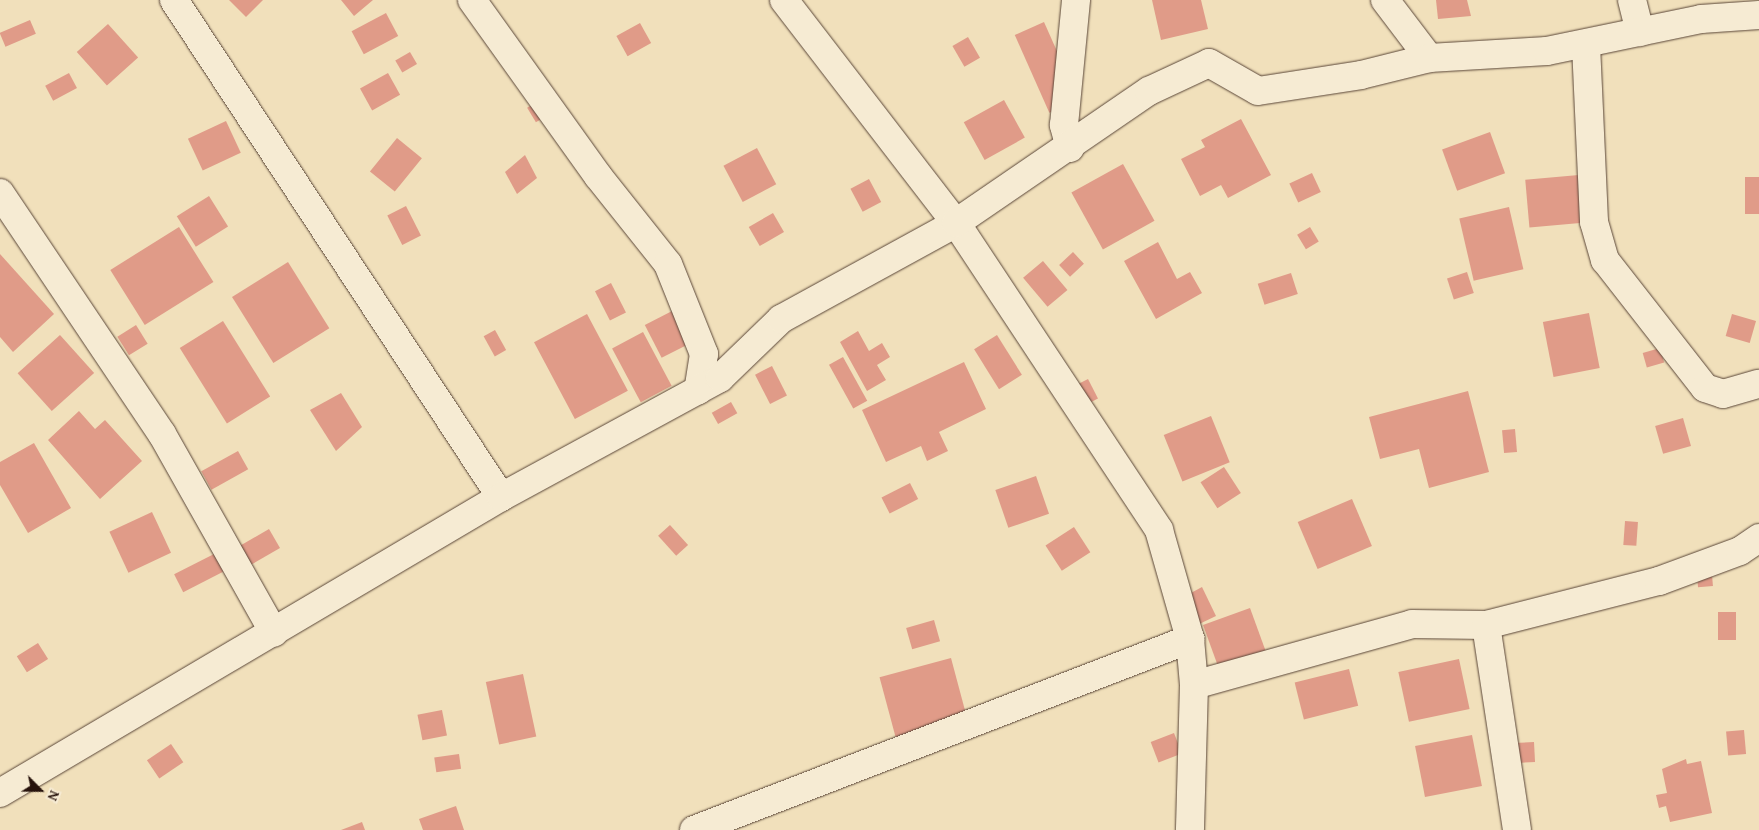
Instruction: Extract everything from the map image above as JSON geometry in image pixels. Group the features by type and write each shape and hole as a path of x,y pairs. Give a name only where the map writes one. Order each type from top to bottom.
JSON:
{"street":[{"path":"174,0 502,497"},
{"path":"472,0 598,176 668,264 704,354 698,391"},
{"path":"784,0 956,223 1159,530 1190,639 1194,685 1190,830"},
{"path":"1070,148 1064,125 1076,0"},
{"path":"1385,0 1429,58"},
{"path":"1632,0 1640,32"},
{"path":"0,793 502,497 630,424 698,391 720,378 782,319 956,223 1070,148 1149,91 1209,63 1258,91 1361,75 1429,58 1586,45 1701,19 1759,15"},
{"path":"1586,45 1594,222 1605,260 1705,388 1723,394 1759,384"},
{"path":"0,193 162,434 274,633"},
{"path":"1194,685 1412,624 1486,625 1659,581 1740,551 1759,538"},
{"path":"1486,625 1517,830"},
{"path":"694,830 738,824 1190,639"}],"building":[{"path":"229,0 263,0 246,17"},
{"path":"341,0 373,0 354,16"},
{"path":"1152,0 1201,0 1208,29 1161,40"},
{"path":"1436,0 1467,0 1471,16 1438,19"},
{"path":"386,13 398,36 364,54 352,31"},
{"path":"30,20 36,34 5,47 0,33"},
{"path":"1044,22 1079,100 1049,113 1015,35"},
{"path":"640,23 651,43 628,56 616,36"},
{"path":"108,24 138,57 107,86 77,52"},
{"path":"968,37 980,58 964,67 952,46"},
{"path":"410,52 417,64 402,73 395,60"},
{"path":"69,73 77,88 53,101 45,86"},
{"path":"388,73 400,95 372,110 360,89"},
{"path":"540,100 549,115 536,122 527,108"},
{"path":"1004,100 1025,138 985,160 964,122"},
{"path":"1241,119 1271,175 1228,198 1221,185 1200,196 1181,159 1205,147 1201,140"},
{"path":"226,121 241,153 203,170 188,139"},
{"path":"1490,132 1505,173 1457,191 1442,149"},
{"path":"397,138 422,158 395,192 370,171"},
{"path":"757,148 776,184 743,202 723,166"},
{"path":"525,155 537,178 517,194 505,172"},
{"path":"1123,164 1155,221 1103,249 1071,193"},
{"path":"1312,173 1321,192 1298,203 1289,184"},
{"path":"1590,174 1594,222 1529,227 1525,180"},
{"path":"1745,177 1759,177 1759,214 1745,214"},
{"path":"869,179 881,202 863,212 850,189"},
{"path":"209,196 228,227 196,247 177,216"},
{"path":"406,206 421,235 402,245 387,216"},
{"path":"1509,207 1523,269 1474,281 1459,218"},
{"path":"773,213 784,232 760,246 749,227"},
{"path":"179,227 213,282 145,325 110,270"},
{"path":"1310,227 1319,242 1306,249 1297,235"},
{"path":"1158,242 1177,279 1190,272 1202,293 1156,319 1124,261"},
{"path":"1073,252 1084,264 1070,277 1059,265"},
{"path":"0,254 54,314 13,352 0,337"},
{"path":"1043,261 1067,290 1048,307 1023,278"},
{"path":"288,262 329,328 273,363 232,297"},
{"path":"1467,272 1474,293 1454,299 1447,278"},
{"path":"1291,273 1298,294 1265,305 1258,284"},
{"path":"611,283 626,312 610,321 595,291"},
{"path":"676,309 693,342 662,358 645,325"},
{"path":"1589,313 1600,368 1554,377 1543,322"},
{"path":"587,314 628,391 575,419 534,342"},
{"path":"1732,314 1756,321 1750,343 1726,336"},
{"path":"223,321 270,396 227,424 180,348"},
{"path":"136,325 148,344 129,355 117,337"},
{"path":"495,330 506,350 495,356 484,336"},
{"path":"858,331 869,351 882,343 890,357 877,365 886,380 867,391 840,342"},
{"path":"643,332 672,386 641,402 612,348"},
{"path":"60,335 94,373 52,411 18,373"},
{"path":"997,335 1022,375 999,389 974,349"},
{"path":"1660,348 1664,362 1647,367 1643,353"},
{"path":"843,357 867,401 853,408 829,365"},
{"path":"964,362 986,409 939,432 948,451 927,461 921,446 886,462 862,410"},
{"path":"772,366 787,395 770,404 755,375"},
{"path":"1088,379 1098,399 1083,406 1073,387"},
{"path":"1468,391 1489,472 1429,488 1419,449 1380,459 1369,417"},
{"path":"341,393 362,427 336,451 310,410"},
{"path":"731,402 737,413 718,424 712,413"},
{"path":"79,411 95,429 105,420 142,461 100,499 48,440"},
{"path":"1211,416 1230,462 1182,481 1164,435"},
{"path":"1683,418 1691,446 1663,454 1655,426"},
{"path":"1515,429 1517,452 1504,453 1502,430"},
{"path":"34,443 71,508 28,533 0,485 0,462"},
{"path":"238,451 248,469 211,490 201,471"},
{"path":"1224,467 1241,493 1217,508 1201,482"},
{"path":"1036,476 1049,514 1008,528 995,490"},
{"path":"910,483 918,499 890,514 881,498"},
{"path":"1352,499 1372,546 1318,569 1298,522"},
{"path":"152,512 171,553 128,573 109,532"},
{"path":"1625,521 1638,522 1636,546 1623,545"},
{"path":"670,525 688,545 676,556 658,536"},
{"path":"1074,527 1090,552 1062,571 1045,546"},
{"path":"269,529 280,548 251,565 240,546"},
{"path":"216,553 225,571 183,592 174,574"},
{"path":"1712,575 1713,586 1698,587 1697,576"},
{"path":"1202,587 1216,616 1195,626 1189,594"},
{"path":"1250,608 1267,655 1220,672 1203,625"},
{"path":"1718,612 1736,612 1736,640 1718,640"},
{"path":"934,620 940,641 912,649 906,628"},
{"path":"38,643 48,659 27,672 17,656"},
{"path":"951,658 967,718 896,737 880,677"},
{"path":"1459,659 1470,709 1409,722 1398,672"},
{"path":"1349,669 1358,706 1304,719 1295,683"},
{"path":"523,674 536,737 499,745 486,682"},
{"path":"442,710 447,736 422,740 417,715"},
{"path":"1744,730 1746,754 1728,755 1726,732"},
{"path":"1174,733 1182,754 1159,762 1151,742"},
{"path":"1472,735 1482,786 1425,797 1415,746"},
{"path":"1534,742 1535,762 1514,763 1513,743"},
{"path":"171,744 183,762 159,778 147,760"},
{"path":"459,754 461,769 436,772 434,757"},
{"path":"1686,759 1687,764 1701,761 1712,813 1670,822 1666,806 1659,808 1656,795 1667,793 1662,769"},
{"path":"456,806 464,830 423,830 419,819"},
{"path":"362,822 365,830 341,830"}]}
